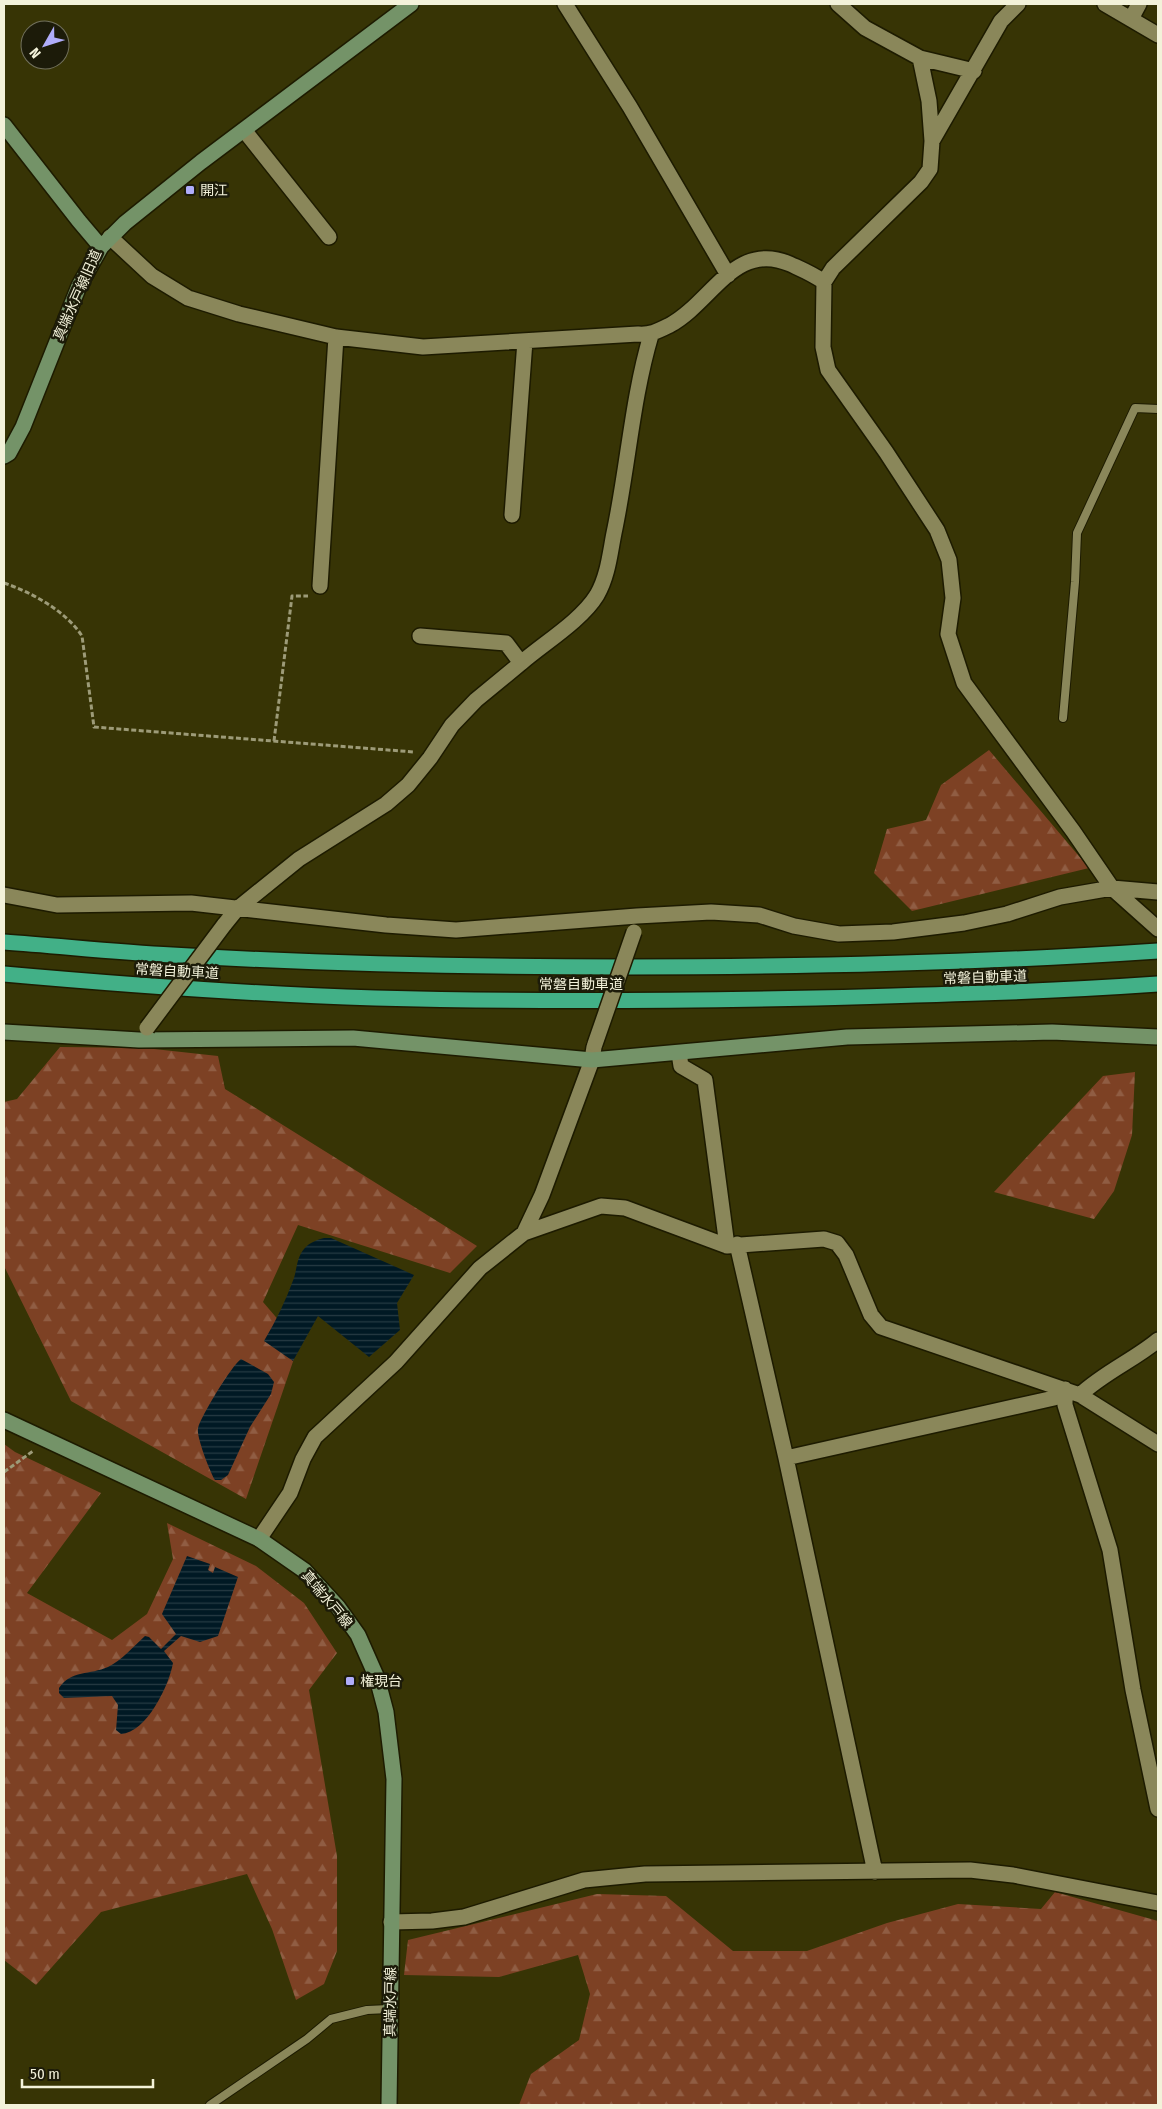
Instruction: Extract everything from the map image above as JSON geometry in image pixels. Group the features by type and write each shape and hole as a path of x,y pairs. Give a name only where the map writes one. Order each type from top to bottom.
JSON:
{"highway":[{"name":"常磐自動車道","path":"4,942 171,955 388,965 552,967 735,967 903,963 1064,958 1158,951"},
{"name":"常磐自動車道","path":"4,974 149,987 374,998 549,1000 739,1000 906,996 1064,991 1158,984"}],"street":[{"path":"411,4 244,130 125,223 106,242 152,276 188,298 238,314 336,336 423,346 638,334 651,335 683,318 742,264 762,257 778,259 813,274 824,282"},
{"path":"565,4 630,107 728,275"},
{"path":"838,4 865,28 920,58 974,71"},
{"path":"932,141 974,71 984,48 1000,21 1018,4"},
{"path":"1105,4 1158,35"},
{"path":"1131,19 1139,4"},
{"path":"920,58 929,101 932,141 930,169 921,182 833,268 824,282 823,347 828,370 886,452 937,530 949,560 953,598 948,634 964,682 1073,830 1112,888 1158,929"},
{"name":"真端水戸線旧道","path":"4,124 79,221 106,242 79,286 23,427 9,453 4,456"},
{"path":"244,130 329,238"},
{"path":"143,1034 238,909 299,859 386,804 408,785 433,754 452,725 476,700 576,618 596,596 604,579 618,512 634,414 651,335"},
{"path":"320,586 336,336"},
{"path":"512,515 525,341"},
{"path":"420,636 506,643 521,663"},
{"path":"4,895 57,905 192,903 386,925 456,930 711,912 759,915 794,926 839,934 893,932 964,923 1007,914 1060,897 1112,888 1158,892"},
{"path":"524,1233 542,1195 592,1060 595,1044 634,932 637,916"},
{"path":"4,1032 353,1038 592,1060 847,1037 1052,1032 1158,1036"},
{"path":"678,1052 681,1066 705,1080 732,1245 786,1458 875,1872"},
{"path":"259,1539 290,1493 303,1459 315,1437 396,1362 480,1268 524,1233 601,1206 625,1208 732,1245 824,1239 837,1243 846,1255 871,1315 881,1326 1065,1389 1080,1396 1158,1444"},
{"path":"1080,1396 1090,1386 1143,1353 1158,1340"},
{"path":"786,1458 1054,1398 1065,1389"},
{"path":"1065,1389 1066,1405 1110,1550 1133,1690 1158,1809"},
{"name":"真端水戸線","path":"4,1420 259,1539 306,1571 338,1607 358,1635 376,1678 386,1712 393,1770 389,2105"},
{"path":"391,1922 432,1921 464,1917 584,1880 695,1872 970,1870 1004,1874 1158,1904"}],"lane":[{"path":"1063,718 1075,582 1077,533 1135,408 1158,409"},
{"path":"210,2105 307,2039 331,2019 367,2010 389,2009"}],"path":[{"path":"4,583 27,591 74,624 82,636 94,727 433,754"},
{"path":"274,741 292,596 322,596 320,586"},
{"path":"4,1472 48,1441"}],"green space":[{"path":"989,750 1089,868 912,911 874,873 887,829 926,820 941,785"},
{"path":"60,1047 145,1048 218,1056 225,1089 477,1246 450,1273 298,1225 263,1302 299,1344 246,1499 71,1401 4,1266 4,1102 17,1099"},
{"path":"1135,1072 1132,1135 1114,1191 1094,1219 994,1192 1103,1076"},
{"path":"4,1444 15,1452 101,1493 27,1593 112,1640 147,1614 173,1559 167,1523 256,1566 304,1603 337,1653 309,1690 337,1856 337,1951 324,1984 296,2000 272,1929 247,1874 101,1912 36,1985 4,1960"},
{"path":"1055,1892 1158,1921 1158,2105 519,2105 531,2074 579,2040 590,1994 578,1955 499,1977 404,1975 408,1940 597,1894 666,1896 733,1951 807,1951 887,1923 958,1904 1041,1909"}],"water":[{"path":"324,1238 331,1238 414,1275 397,1303 400,1330 369,1357 318,1316 293,1361 264,1341 288,1294 302,1252 311,1243"},
{"path":"241,1359 268,1374 274,1382 271,1394 250,1427 228,1475 221,1480 215,1480 201,1446 198,1428 217,1391"},
{"path":"187,1556 210,1564 208,1570 213,1573 215,1567 238,1577 218,1636 200,1642 181,1636 164,1651 173,1663 167,1684 155,1707 139,1726 130,1732 121,1734 116,1730 118,1705 112,1696 64,1698 59,1693 59,1688 69,1678 113,1664 145,1636 149,1637 161,1649 176,1634 162,1614"}],"place":[{"name":"開江","path":"190,190"},
{"name":"権現台","path":"350,1681"}]}
